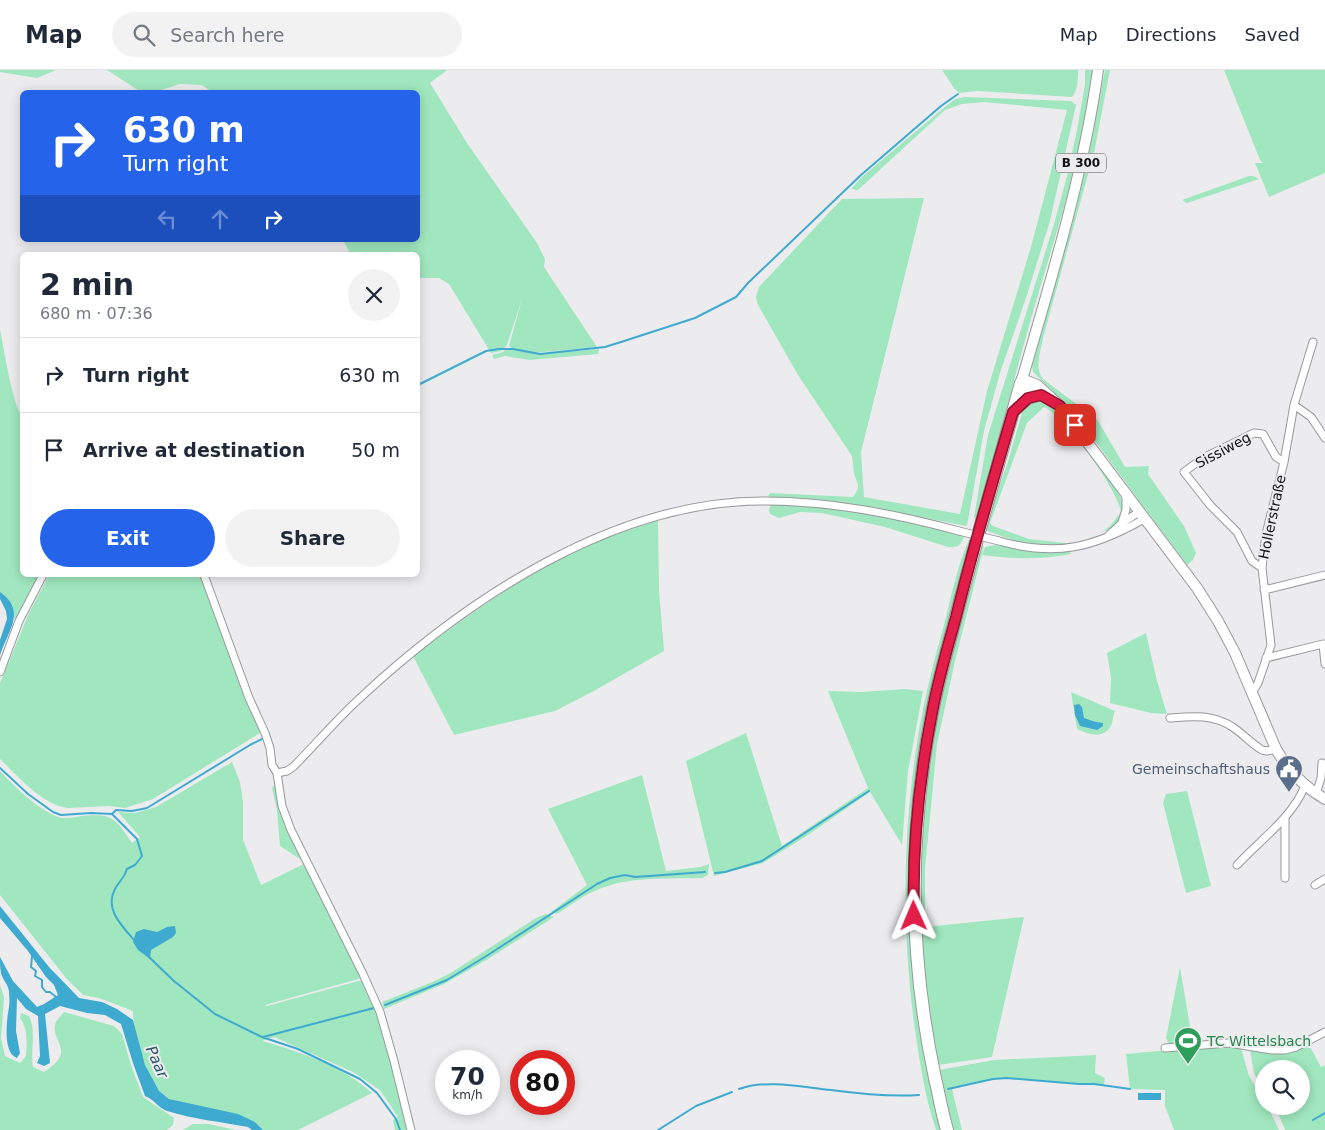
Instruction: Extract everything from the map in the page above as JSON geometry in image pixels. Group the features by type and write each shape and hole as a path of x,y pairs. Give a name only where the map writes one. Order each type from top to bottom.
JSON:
{"highway":[{"name":"B 300","path":"947,1130 925,1026 917,964 914,900 918,806 926,743 939,681 1021,381"}],"main road":[{"name":"B 300","path":"1021,381 1072,199 1088,132 1098,70"},
{"path":"1021,381 1029,390 1060,406"},
{"path":"1021,381 1037,385 1060,406 1197,588 1234,652 1276,749 1292,773 1305,786 1320,796"},
{"path":"1013,412 1028,398 1041,395"}],"street":[{"name":"Hollerstraße","path":"1251,691 1258,683 1270,645 1262,568 1266,534 1284,462 1294,405 1313,342"},
{"path":"1294,405 1311,417 1325,438"},
{"name":"Sissiweg","path":"1262,568 1252,561 1237,532 1205,499 1184,472 1203,458 1254,433 1264,434 1276,456 1284,462"},
{"path":"1122,523 1126,510 1126,495"},
{"path":"277,773 287,772 293,767 372,687 427,641 469,610 518,577 602,534 631,524 692,508 745,502 805,502 907,518 1020,547 1053,550 1082,546 1103,539 1141,516"},
{"path":"1103,539 1122,523 1141,516"},
{"path":"1264,590 1325,574"},
{"path":"0,672 19,621 42,577"},
{"path":"205,577 249,698 265,733 270,748 272,765 277,773 282,806 291,830 380,1012 411,1130"},
{"path":"1266,658 1323,644 1325,664"},
{"path":"1170,718 1195,716 1215,719 1234,728 1262,750 1276,749"},
{"path":"1320,796 1322,763"},
{"path":"1238,864 1285,818 1301,797 1305,786"},
{"path":"1285,818 1285,878"},
{"path":"1315,885 1325,879"},
{"path":"1165,1048 1229,1043 1272,1050 1285,1050 1296,1048 1325,1032"}],"green space":[{"path":"0,70 56,70 37,78 0,72"},
{"path":"107,70 447,70 430,83 467,143 537,243 545,259 544,267 597,347 533,353 599,349 598,354 530,360 505,356 494,359 492,355 505,350 514,350 509,346 522,299 507,345 501,351 491,353 449,284 439,278 420,278 420,252 349,252 344,242 420,242 420,90 209,90 202,85 180,84 161,90 138,90"},
{"path":"942,70 1078,70 1078,81 1072,97 977,91 959,93"},
{"path":"1085,70 1093,70 1078,157 1029,326 976,521 974,517 988,435 1054,224 1067,176 1085,84"},
{"path":"1105,70 1110,70 1094,153 1043,338 1039,359 1040,374 1043,379 1079,406 1081,411 1078,416 1033,372 1032,366 1073,221"},
{"path":"1224,70 1325,70 1325,173 1269,197 1255,163 1263,163 1260,160"},
{"path":"965,97 1071,101 1076,105 1050,221 1000,373 984,431 967,526 845,503 768,496 770,493 853,497 858,485 852,456 798,375 758,305 756,297 759,287 842,199 924,198 861,452 864,497 960,514 987,391 1031,247 1067,110 984,102 962,104 945,110 858,190 851,189 863,176 940,111 955,99"},
{"path":"1249,176 1259,179 1187,203 1182,200"},
{"path":"0,329 12,388 20,412 20,577 39,577 17,620 14,618 11,604 0,592"},
{"path":"1035,398 1048,401 1058,408 1107,473 1122,500 1124,509 1122,518 1101,533 1110,526 1121,512 1118,502 1101,471 1077,438 1053,413 1044,407 1027,423 990,523 993,526 1029,539 1065,543 1066,546 1037,546 1021,543 985,530 987,519 1007,465 1023,409"},
{"path":"1086,407 1098,421 1125,467 1149,466 1148,474 1184,526 1196,553 1193,560 1187,565 1086,429 1083,422 1087,414"},
{"path":"771,505 815,506 874,514 948,530 964,537 958,546 948,547 885,527 822,513 800,512 779,518 770,514 769,509"},
{"path":"658,520 659,591 664,651 555,711 454,735 413,656 499,595 560,558 624,530"},
{"path":"970,538 911,869 944,1130 936,1130 923,1080 911,994 906,922 906,851 912,779 922,713 955,580"},
{"path":"980,544 984,546 955,661 937,744 925,869 925,927 1024,917 992,1057 938,1065 930,1025 922,964 920,869 923,807 937,713"},
{"path":"996,545 1036,552 1070,552 1071,554 1026,558 982,555 985,547"},
{"path":"48,577 202,577 260,733 153,799 125,808 109,806 68,808 49,801 23,781 0,759 0,683 29,613"},
{"path":"1146,633 1167,714 1151,713 1110,703 1111,678 1107,653"},
{"path":"905,689 923,691 908,771 902,845 870,792 805,837 763,863 714,876 686,761 746,733 782,846 868,788 828,691 862,692"},
{"path":"1071,692 1115,711 1112,723 1106,732 1097,735 1077,729"},
{"path":"232,762 240,782 243,802 243,840 261,885 304,864 362,978 265,1005 362,980 379,1011 409,1130 395,1130 393,1120 398,1117 380,1090 353,1072 274,1037 262,1041 320,1061 348,1075 372,1093 298,1130 263,1130 255,1122 169,1099 159,1091 149,1075 135,1030 133,1011 99,998 83,995 66,978 0,895 0,771 29,799 47,812 63,818 92,815 113,819 132,843 140,837 118,812 135,813 156,807"},
{"path":"642,775 666,871 700,867 709,864 708,875 702,878 648,879 622,882 592,892 557,914 551,912 587,885 548,809"},
{"path":"275,784 280,807 303,861 280,846 277,810 272,788"},
{"path":"1187,791 1211,886 1186,893 1163,803 1166,794"},
{"path":"546,914 554,917 488,959 444,984 384,1009 382,1002 449,974 536,918"},
{"path":"1180,967 1193,1044 1174,1045 1169,1044 1166,1038"},
{"path":"0,985 4,997 1,1038 5,1056 20,1063 26,1056 26,1036 23,1022 20,1018 21,1013 29,1016 33,1029 33,1067 44,1072 60,1058 60,1046 55,1029 56,1022 64,1012 114,1026 122,1034 143,1097 174,1118 173,1125 167,1130 0,1130"},
{"path":"1308,1043 1321,1067 1325,1065 1325,1130 1285,1130 1279,1115 1310,1115 1310,1060 1255,1060 1255,1075 1250,1050"},
{"path":"1231,1044 1240,1045 1249,1076 1255,1086 1255,1115 1272,1115 1279,1130 1174,1130 1165,1106 1165,1090 1130,1089 1126,1054"},
{"path":"1096,1055 1095,1073 1105,1078 1104,1085 1007,1078 993,1079 952,1089 962,1130 953,1130 939,1070 994,1060"},
{"path":"193,1124 209,1124 236,1130 183,1130"}],"water":[{"path":"0,592 13,606 14,614 11,630 0,655 0,640 7,619 6,611 0,599"},
{"path":"1079,704 1082,707 1084,718 1103,723 1103,726 1097,730 1080,726 1075,715 1074,705"},
{"path":"0,906 49,967 79,998 102,1002 133,1020 145,1065 159,1091 169,1099 238,1114 255,1122 263,1130 252,1130 248,1127 187,1116 161,1108 145,1096 121,1024 105,1015 87,1013 60,1006 45,1014 50,1063 44,1066 37,1063 40,1056 38,1016 26,1009 17,998 16,1031 20,1053 17,1058 12,1055 7,1043 9,991 1,973 0,957 13,981 37,1007 58,995 54,985 0,918"},
{"path":"175,926 176,933 173,937 151,950 150,959 138,950 133,942 136,932 144,929 157,932 167,927"},
{"path":"1138,1093 1161,1093 1161,1100 1138,1100"}],"waterway":[{"path":"420,384 486,351 513,349 540,354 605,347 695,318 736,297 748,283 861,175 941,106 958,94"},
{"path":"112,814 116,810 132,811 147,808 264,738"},
{"path":"0,768 28,794 53,812 61,815 112,814 137,839 142,856 135,865 127,869 112,896 113,910 116,917 134,940"},
{"path":"715,873 725,872 762,861 869,791"},
{"path":"385,1005 447,980 597,884 610,878 625,875 635,877 705,872"},
{"path":"32,956 31,967 36,971 35,976 42,980 42,987 46,992 50,992 56,997"},
{"path":"149,957 174,981 215,1014 262,1037 298,1049 360,1079 377,1093 396,1119 400,1130"},
{"path":"263,1037 374,1008"},
{"path":"948,1089 993,1079 1007,1078 1094,1084 1130,1089"},
{"path":"739,1089 773,1084 875,1095 919,1095"},
{"path":"658,1130 696,1106 732,1092"},
{"path":"1313,1120 1325,1113"}],"place":[{"name":"Gemeinschaftshaus","path":"1289,793"},
{"name":"TC Wittelsbach","path":"1188,1065"}],"route":[{"path":"914,916 914,868 917,821 932,712 966,579 1013,412 1028,398 1041,395 1060,406 1075,425"}],"water label":[{"name":"Paar","path":"157,1062"}]}
